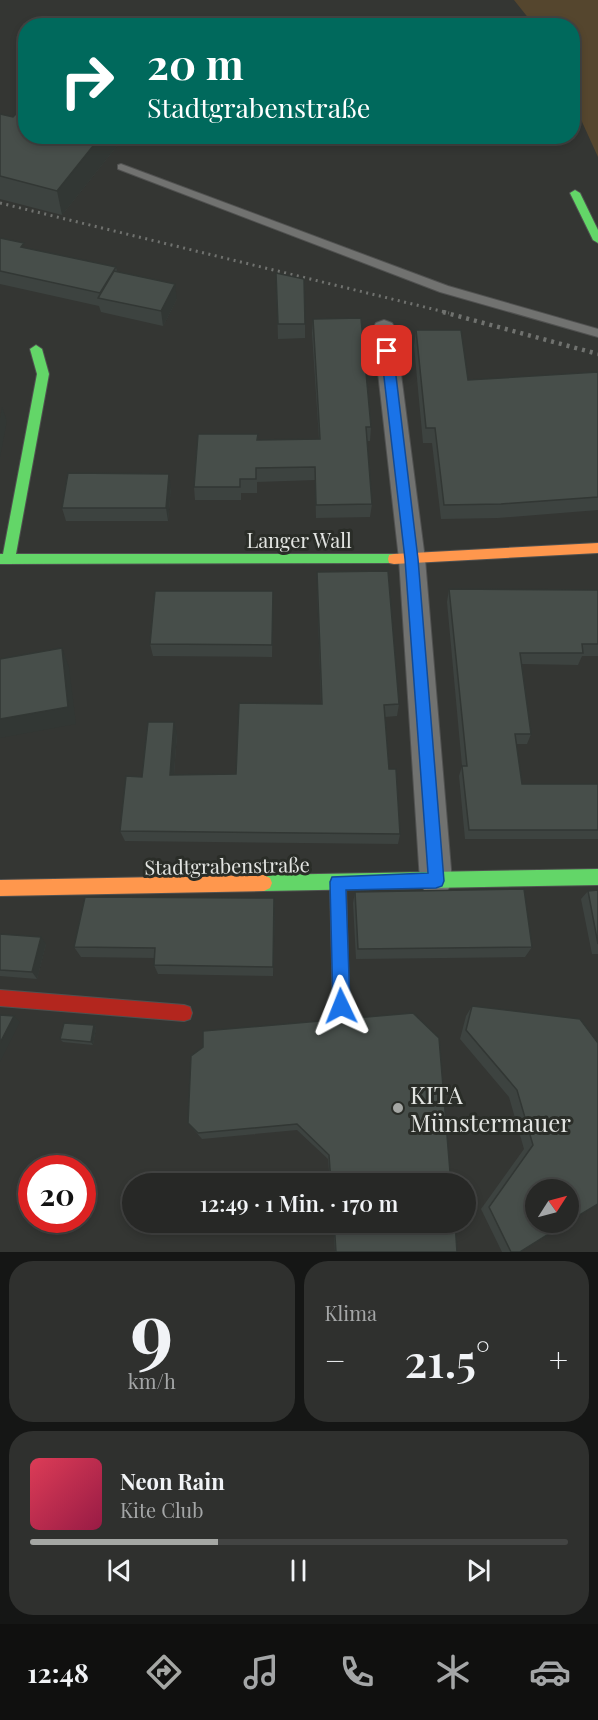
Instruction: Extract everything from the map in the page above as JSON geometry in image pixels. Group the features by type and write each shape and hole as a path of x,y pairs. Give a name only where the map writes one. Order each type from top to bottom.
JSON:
{"street":[{"path":"575,193 598,240"},
{"path":"384,328 412,559 436,881"},
{"path":"4,558 44,374 36,349"},
{"name":"Langer Wall","path":"4,558 412,559 598,548"},
{"name":"Stadtgrabenstraße","path":"0,888 598,877"},
{"path":"0,998 184,1013"}],"lane":[{"path":"121,167 444,289 598,333"},
{"path":"338,882 341,1006"}],"shaded area":[{"path":"514,0 598,0 598,157 580,117 580,18 528,18"}],"building":[{"path":"18,112 18,144 95,144 57,191 0,176 0,114 13,117"},
{"path":"0,238 24,243 21,247 116,267 100,293 0,271"},
{"path":"114,271 175,284 161,311 98,298"},
{"path":"276,273 304,279 305,324 278,324"},
{"path":"361,318 371,427 366,427 372,504 316,505 315,467 256,468 256,479 240,479 240,487 194,487 198,434 258,434 257,440 320,439 313,319"},
{"path":"416,330 461,330 468,380 598,372 598,497 501,504 444,505 435,428 426,428"},
{"path":"68,473 169,474 166,508 62,508"},
{"path":"388,571 399,704 384,705 389,769 396,769 400,834 120,831 126,776 142,777 148,722 174,722 170,775 236,774 239,703 322,704 317,572"},
{"path":"449,589 598,590 598,644 582,644 583,653 520,653 531,734 515,734 522,784 598,784 598,830 469,830 462,766 467,766"},
{"path":"155,591 273,591 272,645 150,644"},
{"path":"62,648 68,707 0,719 0,659"},
{"path":"524,889 532,947 358,949 355,892"},
{"path":"598,890 598,944 588,891"},
{"path":"85,897 274,898 273,967 154,965 155,948 74,947"},
{"path":"0,934 41,937 32,972 0,970"},
{"path":"472,1006 580,1019 598,1043 598,1204 579,1216 579,1179 525,1179 525,1233 551,1233 520,1252 511,1252 489,1207 533,1145 517,1090 466,1030"},
{"path":"413,1013 439,1038 450,1173 330,1173 329,1155 297,1124 198,1133 188,1123 191,1056 203,1047 203,1031"},
{"path":"0,1015 14,1016 0,1043"},
{"path":"64,1023 94,1025 91,1042 60,1039"},
{"path":"335,1233 456,1233 457,1252 336,1252"}],"railway":[{"path":"0,203 449,313"},
{"path":"443,312 598,354"}],"traffic: fast":[{"path":"575,193 598,240"},
{"path":"9,558 43,374 36,349"},
{"path":"0,559 394,559"},
{"path":"264,883 598,877"}],"traffic: slow":[{"path":"394,559 598,548"},
{"path":"0,888 264,883"}],"traffic: jam":[{"path":"0,998 184,1013"}],"place":[{"name":"KITA Münstermauer","path":"398,1108"}],"route":[{"path":"341,1006 338,882 436,881 412,559 387,351"}]}
